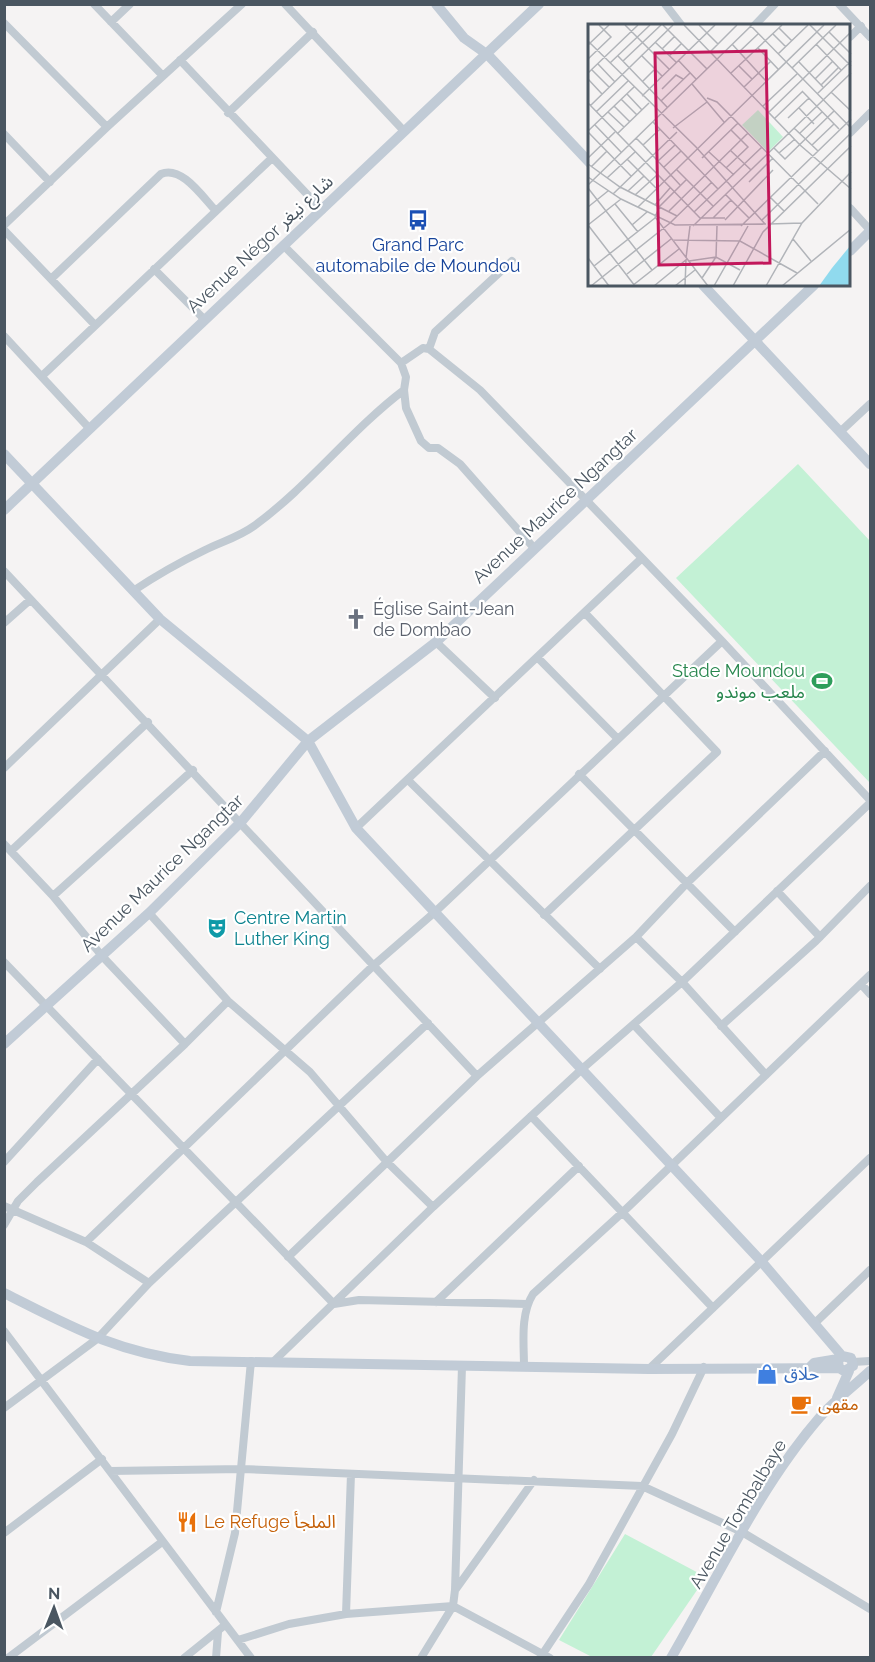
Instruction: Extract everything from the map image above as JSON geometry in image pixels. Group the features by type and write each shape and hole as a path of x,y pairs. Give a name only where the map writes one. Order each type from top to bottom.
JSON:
{"street":[{"path":"94,4 163,76"},
{"path":"111,22 130,4"},
{"path":"4,225 242,4"},
{"path":"285,4 404,131"},
{"path":"436,4 464,38 488,55 588,161"},
{"name":"Avenue Négor شارع نيغر","path":"4,510 540,4"},
{"path":"665,4 680,24"},
{"path":"756,24 775,4"},
{"path":"839,4 870,37"},
{"path":"4,23 107,128"},
{"path":"851,35 861,26"},
{"path":"228,112 313,32"},
{"path":"180,60 271,159 322,210"},
{"path":"851,131 870,113"},
{"path":"4,134 50,182"},
{"path":"42,376 271,159"},
{"path":"51,279 161,174 168,171 178,173 215,210"},
{"path":"851,210 870,231 851,249"},
{"path":"4,230 95,325"},
{"path":"283,245 401,363 406,377 404,390 410,421 421,441 429,448 438,448 460,464 534,548"},
{"path":"429,349 435,332 512,261"},
{"path":"154,269 204,319"},
{"path":"704,286 870,464"},
{"name":"Avenue Maurice Ngangtar","path":"4,1044 149,913 242,822 308,741 436,642 813,286"},
{"path":"4,336 90,429"},
{"path":"273,1362 433,1207 582,1069 682,982 870,801 722,641 480,390 429,349 423,348 401,363"},
{"path":"133,591 158,572 226,542 254,526 330,459 382,406 404,390"},
{"path":"840,432 870,404"},
{"path":"4,454 160,619 308,741 356,828 816,1322 843,1364 837,1398"},
{"path":"356,828 642,558"},
{"path":"4,571 242,822 477,1076"},
{"path":"4,623 30,600"},
{"path":"544,915 717,752 585,613"},
{"path":"4,768 160,619"},
{"path":"86,1242 374,965 435,912 722,641"},
{"path":"436,642 495,698"},
{"path":"538,658 617,738"},
{"path":"11,851 148,722"},
{"path":"288,1257 477,1076 636,937 687,883 825,751"},
{"path":"53,896 193,770"},
{"path":"579,774 735,932"},
{"path":"409,780 600,969"},
{"path":"4,844 53,896 102,956 185,1044"},
{"path":"722,1026 820,938 870,886"},
{"path":"777,891 820,938"},
{"path":"149,913 228,1001 310,1072 386,1161 433,1207"},
{"path":"636,937 682,982 766,1075"},
{"path":"4,962 186,1148 333,1304"},
{"path":"524,1367 527,1304 533,1294 672,1166 870,975"},
{"path":"861,984 870,994"},
{"path":"4,1225 8,1208 132,1094 228,1001"},
{"path":"4,1408 97,1340 149,1283 428,1023"},
{"path":"634,1024 721,1118"},
{"path":"4,1162 98,1059"},
{"path":"531,1116 713,1308"},
{"path":"649,1369 870,1158"},
{"path":"436,1302 579,1166"},
{"path":"8,1208 86,1242 149,1283"},
{"path":"816,1322 870,1269"},
{"path":"4,1293 97,1340 166,1358 649,1369 809,1368 870,1361"},
{"path":"333,1304 359,1300 527,1304"},
{"path":"4,1331 252,1658"},
{"path":"216,1612 235,1533 251,1361"},
{"path":"421,1658 453,1606 462,1366"},
{"path":"238,1640 289,1624 346,1614 453,1606 544,1656 589,1584 672,1434 704,1367"},
{"name":"Avenue Tombalbaye","path":"671,1658 742,1532 798,1444 837,1398 870,1371"},
{"path":"4,1533 102,1459"},
{"path":"110,1471 242,1469 642,1486 742,1532 870,1609"},
{"path":"346,1614 351,1474"},
{"path":"455,1590 534,1480"},
{"path":"8,1658 162,1542"},
{"path":"184,1658 225,1625"},
{"path":"216,1658 218,1632"}],"green space":[{"name":"Stade Moundou ملعب موندو","path":"798,464 870,541 870,783 676,578"},
{"path":"625,1534 706,1577 651,1657 592,1657 559,1640"}],"place":[{"name":"Grand Parc automabile de Moundou","path":"418,220"},
{"name":"Église Saint-Jean de Dombao","path":"356,619"},
{"name":"Stade Moundou ملعب موندو","path":"822,681"},
{"name":"Centre Martin Luther King","path":"217,928"},
{"name":"حلاق","path":"767,1374"},
{"name":"مقهى","path":"801,1404"},
{"name":"Le Refuge الملجأ","path":"187,1522"}]}
